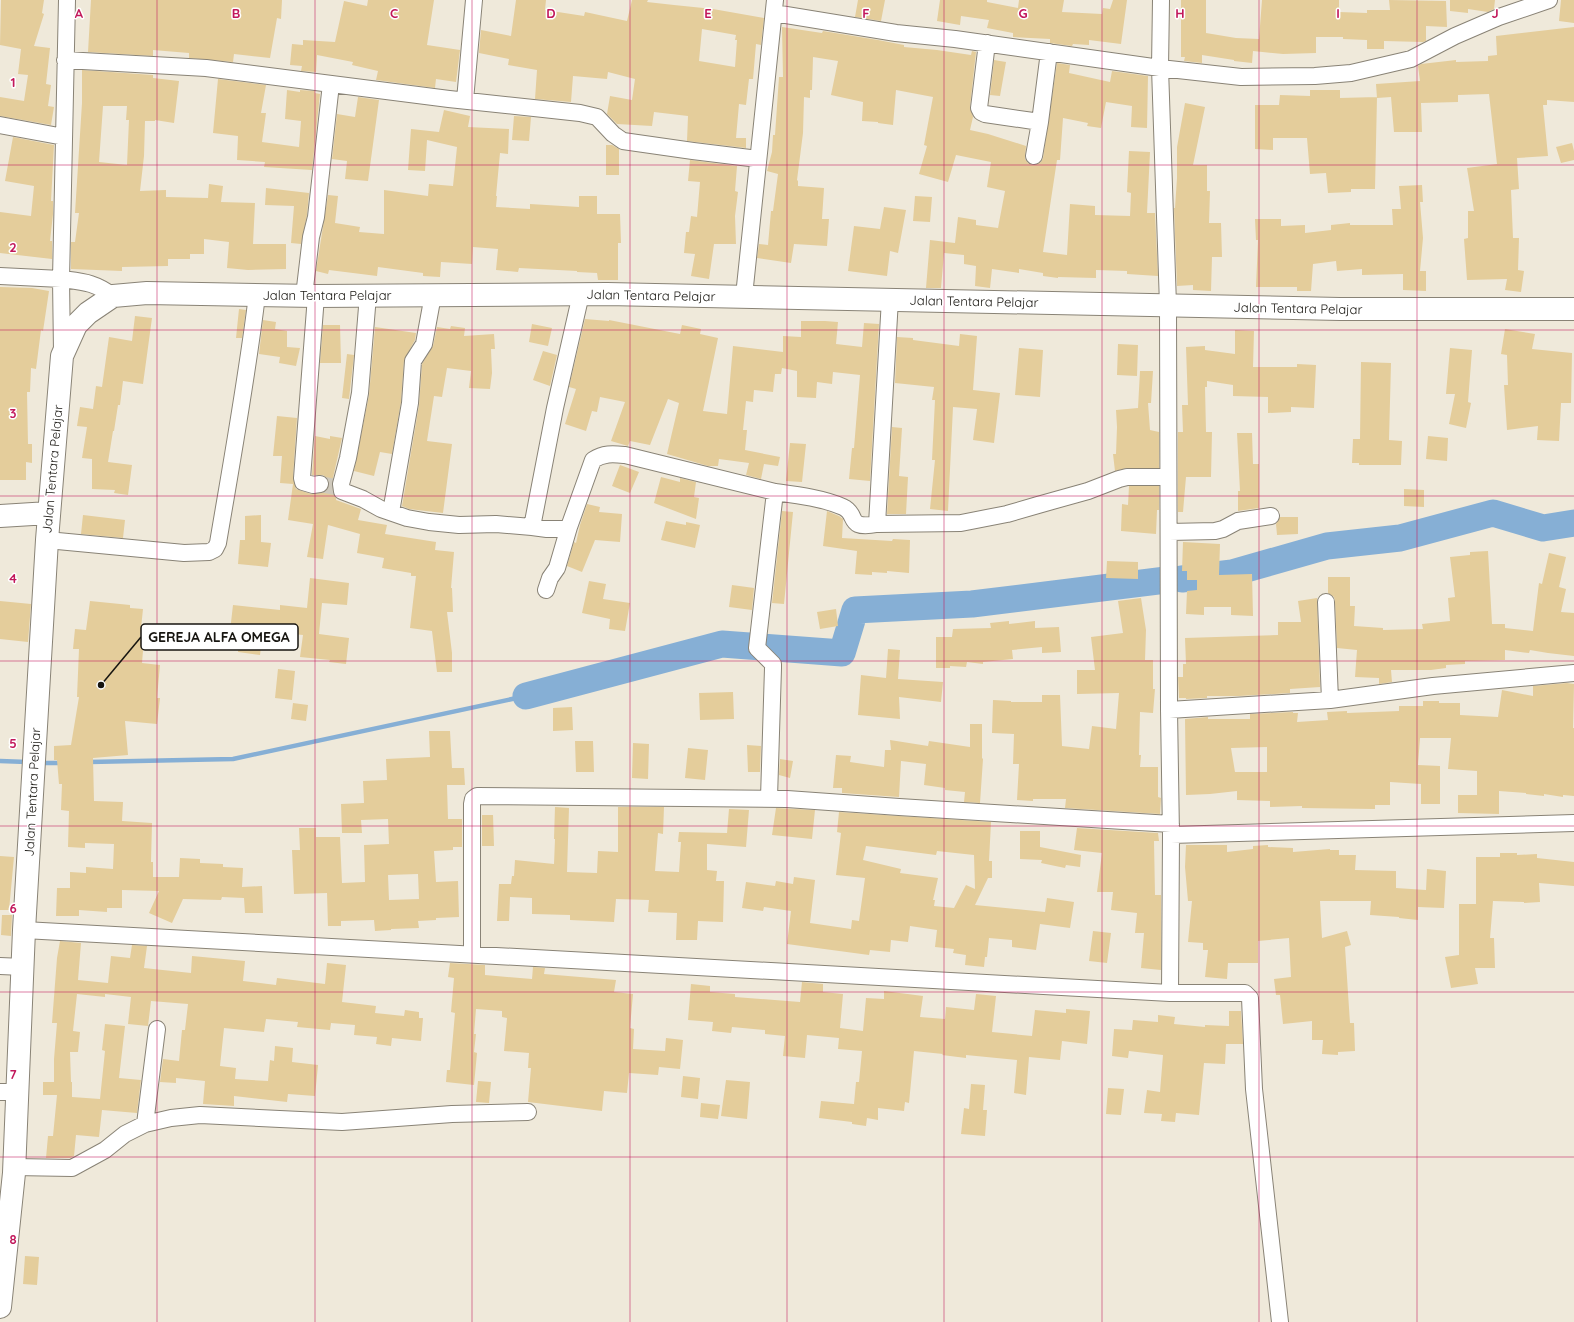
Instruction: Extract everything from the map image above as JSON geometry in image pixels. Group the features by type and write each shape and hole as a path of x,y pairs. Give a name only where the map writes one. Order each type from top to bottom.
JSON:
{"highway":[{"name":"Jalan Tentara Pelajar","path":"0,1307 9,1157 9,1092 23,966 47,540 62,356 76,325 88,313 113,296 147,293 310,296 581,294 1410,310 1574,309"},
{"path":"0,516 49,513"}],"street":[{"path":"62,356 61,279 67,0"},
{"path":"465,100 474,0"},
{"path":"1161,0 1160,68 1168,305 1169,710 1171,830 1170,993"},
{"path":"744,296 774,7 896,32 987,43 1160,68 1241,77 1314,76 1351,73 1411,59 1455,36 1499,17 1549,0"},
{"path":"987,43 979,108 981,112 985,114 1040,122"},
{"path":"1034,156 1049,52"},
{"path":"65,60 206,68 580,113 598,117 613,134 623,141 693,152 758,159"},
{"path":"320,484 306,484 303,482 302,478 310,296 311,237 316,217 331,84"},
{"path":"0,125 64,137"},
{"path":"0,276 61,279 90,283 113,296"},
{"path":"532,527 555,408 581,294"},
{"path":"47,540 184,552 209,552 215,549 218,543 251,341 257,295"},
{"path":"368,295 360,392 340,488 344,493 360,498 381,509 407,518 439,524 532,527 547,529 563,529 569,527"},
{"path":"391,512 410,403 413,360 424,344 433,295"},
{"path":"877,524 890,299"},
{"path":"546,590 550,578 557,568 569,527 593,460 601,455 625,455 775,492 794,494 831,503 845,508 856,523 865,526 877,524 961,523 1007,514 1088,491 1127,477 1168,477"},
{"path":"769,798 773,668 772,664 757,646 775,492"},
{"path":"1168,532 1215,531 1223,529 1238,521 1271,516"},
{"path":"1326,602 1330,700"},
{"path":"1169,710 1330,700 1433,686 1574,672"},
{"path":"472,954 472,804 473,798 477,796 769,798 1171,830 1574,824"},
{"path":"24,930 1170,993 1245,993 1250,998 1254,1089 1280,1322"},
{"path":"0,966 23,966"},
{"path":"145,1124 157,1029"},
{"path":"9,1157 72,1168 100,1154 125,1134 145,1124 171,1118 200,1115 342,1122 452,1114 528,1112"}],"building":[{"path":"1,0 44,0 42,13 44,14 34,46 50,48 46,84 51,85 48,106 54,107 51,125 0,116 0,97 24,101 28,75 18,74 21,49 0,45"},
{"path":"91,0 282,0 281,19 277,18 270,58 234,54 233,62 189,58 189,53 153,50 153,56 88,52"},
{"path":"368,0 434,0 427,45 460,50 456,82 436,79 435,88 376,80 378,71 352,65 353,62 317,55 316,72 301,71 302,66 290,65 292,44 303,45 303,40 335,42 344,1 367,6"},
{"path":"516,0 546,0 545,10 584,16 585,12 627,21 632,0 648,0 647,2 713,9 764,18 761,45 756,44 753,79 749,79 746,105 739,104 736,138 746,138 746,148 687,141 688,116 654,112 652,126 617,124 607,114 610,96 632,100 635,79 608,72 607,79 573,76 571,102 535,99 537,70 508,65 509,59 479,53 481,30 511,36","holes":["702,29 736,35 735,67 699,61"]},
{"path":"858,0 885,0 881,21 855,17"},
{"path":"940,0 987,0 987,2 1018,8 1019,0 1064,0 1062,12 1102,14 1103,8 1110,9 1113,0 1127,0 1121,44 1089,40 1089,45 1073,44 1072,46 1050,43 1050,39 1013,37 1013,33 987,28 989,20 961,16 960,25 937,21"},
{"path":"1181,0 1206,0 1206,33 1236,38 1259,39 1262,0 1339,0 1339,12 1367,13 1367,10 1390,10 1389,0 1446,1 1447,27 1426,26 1426,41 1384,41 1384,49 1367,49 1367,40 1343,39 1343,37 1316,37 1316,53 1283,54 1253,51 1252,63 1202,55 1202,63 1184,61 1185,57 1181,57"},
{"path":"1450,0 1495,0 1494,9 1488,12 1468,9 1468,13 1450,11"},
{"path":"1561,0 1574,0 1574,23 1559,21"},
{"path":"782,27 822,33 823,31 878,40 904,45 904,47 971,55 972,51 976,52 970,107 973,117 970,130 1026,146 1025,159 1028,163 1033,165 1041,162 1043,158 1057,63 1070,65 1069,73 1110,82 1112,71 1148,76 1147,128 1131,127 1132,106 1106,102 1101,128 1087,126 1088,123 1063,118 1060,160 1057,160 1043,252 1067,255 1070,204 1095,206 1095,215 1130,216 1131,193 1127,192 1129,151 1150,152 1147,213 1155,213 1158,276 1127,274 1127,271 1096,270 1096,278 1058,278 1043,276 1043,273 1019,269 1019,273 992,269 990,288 975,286 976,266 964,264 964,255 944,253 941,288 926,288 930,240 955,243 958,217 976,220 976,225 998,228 1005,191 987,187 991,162 956,155 948,182 919,174 927,146 924,145 933,97 896,90 893,125 862,121 863,102 831,95 838,61 813,57 812,90 810,90 810,98 804,97 803,133 797,180 798,186 824,188 822,219 829,219 827,246 794,244 791,263 757,258 759,244 768,245 771,211 773,211 778,174 767,171 772,152 773,135 775,135 779,77 783,77"},
{"path":"1574,27 1574,102 1547,100 1547,105 1543,105 1548,156 1517,158 1519,189 1511,190 1513,238 1519,238 1518,270 1524,271 1521,292 1505,290 1507,279 1467,280 1464,239 1468,238 1468,211 1474,211 1467,168 1497,164 1489,94 1458,95 1458,102 1421,103 1422,132 1394,132 1391,97 1377,98 1376,84 1420,81 1418,66 1421,64 1456,60 1456,62 1488,61 1488,56 1497,55 1496,36"},
{"path":"994,60 1006,62 1000,96 990,95"},
{"path":"82,70 153,75 153,78 179,81 174,123 155,120 145,121 144,156 140,191 166,190 166,197 208,198 209,184 223,186 221,202 255,203 253,244 286,244 286,269 248,270 227,268 229,242 204,239 204,254 190,254 190,259 168,259 168,266 122,267 122,271 71,269 71,242 75,242 79,213 75,213 82,103","holes":["103,106 127,106 126,120 129,120 127,165 99,162"]},
{"path":"218,79 266,85 261,113 266,113 262,142 299,147 301,121 285,119 287,90 300,92 300,90 315,91 315,93 320,94 312,170 264,167 265,162 237,160 238,136 213,133"},
{"path":"1310,90 1340,90 1340,98 1377,97 1375,189 1351,189 1351,192 1328,193 1326,173 1310,174 1307,138 1273,138 1273,150 1255,149 1255,105 1279,105 1280,95 1310,96"},
{"path":"358,97 379,100 368,181 345,179 347,161 332,159 337,114 355,117"},
{"path":"1185,103 1205,107 1193,165 1207,165 1207,191 1210,191 1209,223 1221,223 1222,257 1212,257 1211,291 1193,290 1193,285 1177,286 1174,208 1177,178 1177,147"},
{"path":"444,110 470,116 468,127 509,129 508,154 500,153 496,207 530,209 530,204 579,207 579,196 597,196 597,214 620,214 621,243 618,243 618,280 598,280 597,273 577,271 519,268 518,272 496,270 498,249 473,247 472,264 441,262 440,277 423,276 423,273 378,267 377,276 329,270 328,274 316,271 328,195 338,196 335,223 360,227 359,232 384,234 384,190 428,196 429,184 453,186 457,147 427,140 425,171 408,170 411,129 439,132"},
{"path":"514,116 531,117 529,141 512,140"},
{"path":"13,137 54,145 51,201 53,201 53,214 50,241 52,241 52,259 0,253 0,212 31,216 34,186 5,181"},
{"path":"1572,143 1574,160 1561,163 1556,147"},
{"path":"606,145 612,145 619,149 619,175 606,175"},
{"path":"690,160 737,166 735,191 738,192 735,216 736,244 714,244 709,279 691,276 695,254 684,253 686,232 689,232 691,216 697,217 700,182 688,181"},
{"path":"1422,185 1423,202 1420,202 1423,238 1420,271 1426,271 1426,291 1403,290 1403,274 1362,275 1362,269 1337,271 1336,261 1313,264 1311,291 1297,291 1297,287 1256,287 1258,240 1256,240 1255,219 1281,219 1281,226 1305,225 1305,233 1331,230 1331,225 1350,223 1350,225 1393,225 1392,209 1401,209 1399,186"},
{"path":"266,188 309,193 307,215 301,244 291,243 294,206 265,205"},
{"path":"915,196 932,197 930,222 913,221"},
{"path":"884,207 906,210 898,253 890,251 887,276 848,271 854,226 880,229"},
{"path":"0,287 32,288 49,291 43,331 41,330 36,369 31,368 30,392 27,392 28,444 32,444 32,463 26,462 26,480 0,480"},
{"path":"239,309 246,310 242,338 236,338"},
{"path":"135,316 152,318 143,384 123,381 120,405 118,405 108,462 132,465 128,495 114,493 115,490 92,489 92,459 82,458 87,427 77,426 80,407 93,409 96,386 102,387 109,337 132,341"},
{"path":"585,319 609,320 680,334 682,325 701,329 700,334 718,338 703,411 727,414 733,346 783,352 783,336 801,337 801,321 825,321 838,322 836,344 862,347 864,323 879,324 870,481 849,479 852,448 854,448 860,375 833,372 832,384 817,382 816,398 797,397 797,371 782,368 781,374 775,374 773,392 754,390 753,402 746,401 743,430 747,430 745,450 780,457 778,466 764,464 761,479 746,475 749,463 719,459 718,466 708,466 667,454 679,403 668,399 650,445 630,441 628,446 611,441 625,402 600,397 597,412 592,411 586,431 565,424 576,389 569,387"},
{"path":"263,320 276,322 275,329 287,331 287,347 300,348 296,366 279,363 280,357 259,354"},
{"path":"532,324 552,328 548,346 529,342"},
{"path":"323,325 340,325 341,363 320,363"},
{"path":"451,326 465,328 464,336 494,334 495,349 491,349 492,373 490,389 469,388 471,371 447,368 442,397 434,396 427,441 452,444 443,513 409,509 402,506 419,405 422,364 433,346 437,327 450,329"},
{"path":"375,327 416,333 415,340 404,360 401,402 392,454 380,452 374,476 354,471 369,395"},
{"path":"1505,329 1535,334 1532,349 1572,353 1571,403 1561,403 1559,441 1537,440 1538,426 1507,430 1504,385 1508,385 1507,355 1501,354"},
{"path":"1235,330 1254,331 1253,367 1297,367 1297,364 1316,365 1314,408 1291,407 1291,412 1268,413 1268,397 1233,396 1233,385 1207,381 1207,387 1205,387 1206,432 1212,432 1211,477 1186,477 1183,512 1178,512 1178,432 1183,432 1182,405 1188,405 1186,347 1205,346 1205,350 1235,354"},
{"path":"960,334 977,336 973,390 1000,393 994,443 973,440 977,409 953,407 948,511 930,509 935,460 932,460 935,400 932,400 934,387 895,383 897,337 913,338 913,340 959,346"},
{"path":"1118,344 1138,345 1137,376 1117,375"},
{"path":"1019,348 1043,350 1040,397 1015,395"},
{"path":"1450,348 1472,350 1468,402 1471,403 1466,428 1449,424 1455,394 1446,394"},
{"path":"543,351 557,355 550,386 533,380"},
{"path":"347,354 354,355 349,399 342,398"},
{"path":"1361,362 1391,363 1389,440 1402,441 1401,465 1359,465 1359,463 1352,463 1353,439 1360,439"},
{"path":"1140,371 1153,371 1151,403 1148,403 1150,430 1159,432 1159,468 1127,468 1115,471 1113,454 1116,454 1116,410 1138,408"},
{"path":"277,416 297,418 293,477 296,489 311,494 326,491 329,483 327,478 323,475 312,475 315,436 330,439 330,436 342,438 332,482 336,500 361,509 358,520 387,525 385,534 436,542 435,550 454,552 451,588 453,612 447,612 452,653 452,672 437,672 432,631 410,628 416,576 411,576 411,573 382,568 384,558 357,553 360,534 328,525 323,559 307,557 313,524 288,520 293,484 280,483 282,456 273,456"},
{"path":"892,427 902,428 899,476 908,477 906,514 887,514"},
{"path":"1237,433 1252,433 1253,464 1259,464 1259,508 1238,511 1238,491 1240,491"},
{"path":"1428,436 1448,438 1447,461 1426,459"},
{"path":"790,443 806,444 802,482 786,481"},
{"path":"620,465 639,472 630,493 612,486"},
{"path":"661,477 680,482 680,478 696,482 694,497 699,498 696,519 654,503"},
{"path":"1129,486 1159,486 1159,510 1157,510 1156,534 1121,531 1122,504 1128,505"},
{"path":"1404,489 1424,490 1424,507 1404,506"},
{"path":"587,504 600,507 599,512 622,514 620,542 595,540 582,572 567,566 574,542 576,543"},
{"path":"782,511 793,512 784,604 772,603"},
{"path":"827,511 843,519 842,538 892,541 893,539 910,540 909,573 887,571 887,573 872,572 872,575 855,574 857,551 823,546"},
{"path":"83,515 125,520 123,538 81,534"},
{"path":"261,515 261,542 271,543 268,567 238,564 240,540 245,540 245,516"},
{"path":"1280,517 1298,517 1298,534 1277,535 1276,524"},
{"path":"666,521 686,525 686,522 700,525 695,548 661,540"},
{"path":"1183,542 1220,544 1219,575 1252,574 1253,616 1231,615 1231,607 1204,607 1204,615 1186,614 1187,591 1197,590 1197,580 1187,580 1187,571 1182,571"},
{"path":"1488,551 1492,624 1505,624 1505,628 1533,631 1539,583 1542,584 1549,553 1566,557 1559,587 1566,589 1561,612 1574,613 1574,656 1530,650 1529,653 1505,650 1505,660 1465,661 1465,664 1446,665 1446,668 1431,670 1391,670 1392,682 1379,684 1379,678 1355,677 1357,650 1337,648 1335,602 1334,597 1328,593 1328,577 1350,577 1350,606 1355,606 1354,626 1383,628 1383,630 1423,629 1422,624 1450,621 1448,598 1455,597 1450,557 1470,555 1470,552"},
{"path":"1107,561 1138,562 1138,579 1106,578"},
{"path":"310,578 349,583 347,605 322,603 319,634 349,638 346,664 329,662 330,660 300,657 303,635 263,631 260,655 238,652 240,632 230,631 233,605 280,610 280,605 307,608"},
{"path":"589,581 606,584 603,599 630,603 625,631 609,629 610,619 582,613"},
{"path":"732,585 754,588 752,610 729,607"},
{"path":"1141,598 1146,630 1145,660 1153,660 1153,689 1155,689 1153,713 1140,712 1140,767 1158,767 1158,797 1161,798 1160,814 1065,808 1066,799 1033,799 1033,801 1017,800 1019,764 1013,764 1014,734 992,733 993,700 1011,702 1042,702 1042,695 1060,695 1062,746 1089,749 1092,726 1116,729 1119,693 1077,694 1077,670 1095,670 1091,637 1123,633 1118,601"},
{"path":"1317,598 1320,687 1290,689 1290,693 1207,696 1207,698 1186,699 1179,698 1178,677 1183,677 1183,664 1186,664 1185,638 1278,635 1278,622 1301,622 1298,601"},
{"path":"0,601 31,604 28,642 0,639"},
{"path":"90,601 130,605 130,608 143,609 140,638 144,638 142,663 160,665 157,698 160,698 157,724 125,721 128,755 93,758 94,801 123,802 122,821 152,823 151,862 153,862 153,877 179,877 180,858 200,859 200,863 223,864 223,867 243,868 242,887 262,886 263,913 245,913 244,898 222,897 221,900 183,899 172,923 149,913 159,891 122,890 122,908 107,908 107,912 79,910 79,916 56,916 57,888 70,888 70,872 86,873 86,867 113,869 114,844 85,843 85,848 68,847 69,811 61,810 62,784 59,784 57,760 54,760 54,746 71,745 79,697 77,697 79,649 73,649 75,629 86,630"},
{"path":"836,609 838,626 820,629 817,612"},
{"path":"1009,621 1009,624 1035,621 1035,628 1059,627 1061,652 1042,653 1042,647 1012,650 1013,659 983,662 983,664 967,662 966,667 950,666 950,668 936,668 936,637 952,637 953,629 991,628 990,623"},
{"path":"888,649 900,650 898,679 943,682 941,702 899,697 900,719 858,715 861,675 886,678"},
{"path":"278,669 295,671 292,700 275,698"},
{"path":"1567,683 1574,684 1574,796 1563,795 1563,797 1544,794 1544,796 1499,791 1499,814 1458,813 1458,795 1477,795 1477,771 1448,769 1451,738 1420,738 1418,765 1440,766 1440,804 1421,804 1421,784 1390,782 1390,805 1375,805 1375,809 1302,808 1302,806 1270,807 1270,801 1237,800 1237,791 1186,795 1185,719 1208,717 1208,719 1250,719 1250,714 1293,712 1298,713 1297,722 1328,720 1327,712 1347,711 1347,713 1399,711 1399,706 1423,706 1423,701 1460,703 1460,715 1498,717 1502,690 1533,696 1533,686","holes":["1267,747 1267,772 1235,772 1231,748"]},
{"path":"733,692 734,719 700,720 699,693"},
{"path":"293,703 308,705 306,721 291,719"},
{"path":"572,707 573,730 553,731 553,708"},
{"path":"970,724 982,724 983,759 980,803 964,802 965,792 945,790 945,788 924,785 926,764 901,761 899,797 842,793 842,788 833,788 836,755 851,756 850,762 884,767 885,750 891,750 890,740 928,746 929,741 970,747"},
{"path":"429,731 450,731 452,768 464,768 465,785 447,785 448,819 462,819 462,847 453,847 453,850 434,851 436,882 458,881 459,917 436,918 436,920 418,921 419,928 391,930 375,931 374,920 341,921 341,926 328,926 327,893 294,894 292,850 300,850 299,828 316,828 316,837 340,837 342,883 365,882 364,845 389,844 388,819 361,820 362,833 342,833 341,804 364,803 363,781 387,780 386,759 430,757","holes":["418,874 419,899 389,900 388,875"]},
{"path":"575,741 593,741 594,772 576,772"},
{"path":"633,743 649,744 648,779 632,778"},
{"path":"747,745 761,746 760,772 748,772"},
{"path":"688,748 708,750 705,780 685,778"},
{"path":"780,759 793,761 790,778 779,775"},
{"path":"555,807 569,808 567,872 597,873 598,851 618,852 618,807 664,807 663,834 658,833 655,871 679,872 681,842 678,842 679,832 727,833 729,809 749,810 746,847 707,844 707,870 717,871 716,881 724,881 723,922 698,921 697,940 676,940 677,913 648,912 649,900 616,899 614,922 570,920 570,915 532,914 532,898 510,897 509,921 497,921 499,884 511,884 512,876 514,876 515,860 554,864"},
{"path":"776,808 815,810 812,839 772,835"},
{"path":"839,812 991,822 989,861 992,861 992,878 988,878 975,905 1045,912 1047,898 1074,902 1070,928 1040,924 1036,950 1012,947 1012,940 989,938 987,957 985,957 984,967 965,965 966,955 953,953 954,949 935,947 937,930 910,926 908,942 891,940 890,952 870,950 869,955 787,944 791,911 764,907 763,911 742,908 746,882 775,886 776,881 793,884 794,877 815,880 810,923 851,929 852,920 859,921 865,878 836,875 841,833 837,832","holes":["866,846 936,855 937,851 974,855 975,889 966,885 954,908 934,906 935,900 933,900 938,878 900,873 901,869 863,860"]},
{"path":"482,815 493,815 494,846 482,846"},
{"path":"1077,828 1158,833 1159,841 1154,841 1155,895 1161,895 1161,970 1141,968 1144,933 1135,933 1137,913 1111,910 1113,892 1097,892 1102,853 1074,850"},
{"path":"1020,831 1040,831 1040,847 1081,855 1080,867 1066,865 1065,868 1041,863 1042,860 1020,859"},
{"path":"1186,845 1227,845 1227,852 1253,849 1253,846 1268,845 1268,847 1293,848 1293,852 1330,849 1339,850 1339,855 1356,855 1355,870 1396,871 1396,888 1426,890 1427,869 1446,871 1444,908 1418,907 1418,920 1370,915 1371,901 1320,901 1322,938 1347,931 1351,945 1345,947 1350,1023 1354,1023 1355,1051 1338,1052 1338,1055 1322,1054 1323,1040 1312,1040 1312,1021 1283,1024 1280,995 1276,995 1274,979 1291,977 1289,938 1258,941 1258,963 1228,963 1227,979 1205,977 1208,950 1203,950 1203,943 1188,942 1192,901 1188,901 1185,867"},
{"path":"1500,853 1517,853 1517,855 1537,854 1537,858 1574,862 1574,886 1539,883 1540,902 1524,903 1493,901 1490,938 1494,938 1495,968 1475,968 1478,984 1451,988 1445,957 1459,955 1459,904 1476,904 1476,857 1500,857"},
{"path":"0,856 14,857 9,910 0,910"},
{"path":"2,915 12,915 11,936 1,935"},
{"path":"1093,931 1111,933 1107,963 1089,961"},
{"path":"60,941 81,943 78,980 108,983 111,956 130,958 132,945 147,946 144,968 191,973 192,956 245,961 243,981 276,985 277,978 325,984 327,963 346,965 342,1002 376,1006 375,1013 404,1016 405,1010 419,1012 419,1018 423,1018 421,1041 392,1038 391,1046 376,1044 377,1037 354,1035 355,1025 331,1023 330,1030 297,1027 298,1022 266,1019 264,1032 224,1028 220,1066 236,1068 235,1079 268,1081 270,1060 274,1061 275,1046 293,1048 292,1062 318,1065 315,1096 288,1094 287,1102 234,1096 234,1106 203,1104 205,1081 176,1078 176,1083 160,1082 163,1059 179,1061 182,1030 185,1030 188,1004 151,1001 148,1026 128,1024 131,997 105,994 105,997 77,994 73,1031 80,1032 78,1052 70,1052 72,1097 100,1099 105,1051 102,1050 105,1024 125,1026 119,1078 141,1080 137,1113 102,1110 99,1137 76,1135 74,1156 70,1158 46,1158 48,1136 53,1136 57,1095 43,1095 43,1082 54,1082 57,1023 52,1023 57,958"},
{"path":"450,963 485,965 485,975 532,979 533,967 545,968 544,974 616,980 614,992 633,994 630,1028 634,1029 633,1049 665,1051 666,1038 683,1040 680,1069 659,1067 658,1075 629,1073 627,1093 604,1091 602,1111 528,1102 531,1068 528,1068 529,1053 504,1051 507,1018 502,1017 502,1011 476,1009 474,1052 477,1053 474,1085 446,1082 447,1070 450,1070 455,1013 451,1012 454,978 448,977"},
{"path":"802,982 823,984 823,992 843,994 840,1028 863,1031 866,998 884,999 884,991 923,996 920,1017 945,1019 946,1007 974,1010 976,994 996,996 992,1032 1032,1036 1035,1010 1066,1013 1066,1009 1090,1011 1087,1044 1062,1041 1060,1060 1029,1057 1026,1095 1014,1093 1017,1060 966,1055 966,1058 914,1051 909,1103 905,1102 904,1111 878,1108 878,1120 867,1118 866,1126 852,1124 852,1122 819,1118 821,1101 854,1104 856,1082 859,1082 862,1051 838,1049 839,1038 807,1035 805,1058 783,1056 785,1036 765,1034 765,1030 732,1027 731,1033 712,1031 713,1022 688,1020 691,984 710,986 710,992 735,994 735,997 800,1002"},
{"path":"1229,1011 1241,1011 1243,1044 1226,1044 1225,1064 1204,1063 1199,1115 1176,1113 1175,1122 1161,1121 1162,1114 1144,1113 1147,1090 1160,1092 1163,1055 1129,1051 1128,1058 1112,1056 1114,1029 1132,1030 1133,1020 1158,1022 1158,1015 1175,1017 1174,1024 1205,1027 1205,1025 1229,1026"},
{"path":"683,1076 700,1078 698,1099 681,1097"},
{"path":"726,1080 750,1082 747,1119 721,1116"},
{"path":"478,1081 491,1082 489,1103 476,1102"},
{"path":"971,1084 985,1085 983,1110 987,1110 985,1136 961,1134 964,1108 969,1109"},
{"path":"1108,1088 1124,1089 1121,1115 1106,1114"},
{"path":"701,1103 720,1105 718,1119 700,1117"},
{"path":"25,1256 39,1257 37,1285 23,1284"}],"waterway":[{"path":"1182,579 1232,573 1327,546 1400,538 1493,513 1543,528 1574,523"},
{"path":"526,696 722,644 842,653 855,610 972,604 1166,580"},
{"path":"89,762 233,759 526,696"},
{"path":"0,761 27,762"},
{"path":"39,763 63,763"}],"tunnel":[{"path":"320,484 340,488"}],"place":[{"name":"GEREJA ALFA OMEGA","path":"101,685"}]}
